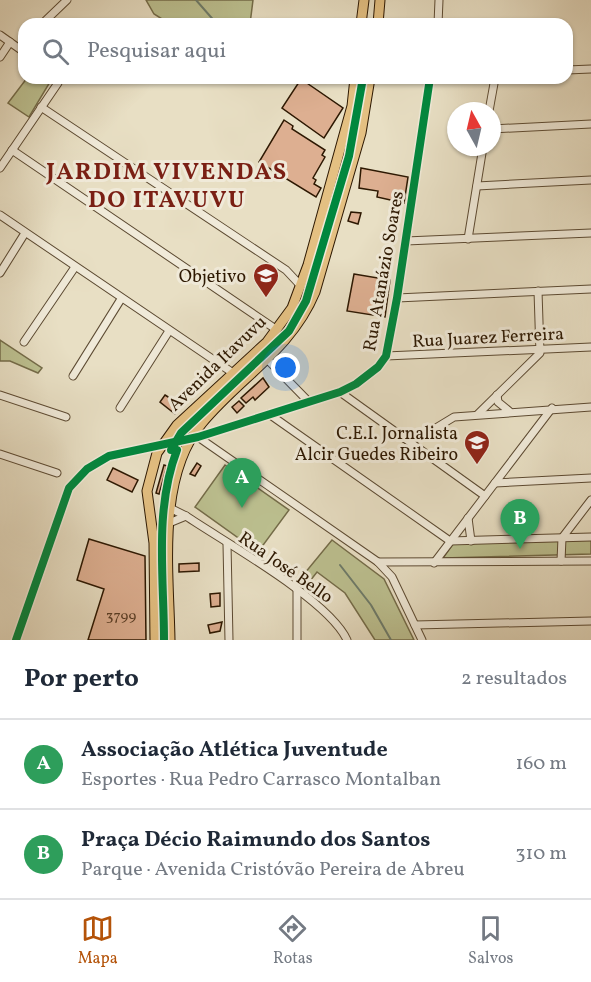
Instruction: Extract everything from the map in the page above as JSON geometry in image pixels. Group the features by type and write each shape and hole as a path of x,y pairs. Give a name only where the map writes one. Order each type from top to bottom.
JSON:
{"main road":[{"path":"362,18 364,0"},
{"path":"378,18 380,0"},
{"name":"Avenida Itavuvu","path":"155,640 154,543 147,491 157,453 177,425 278,330 292,308 306,272 352,106 354,84"},
{"name":"Avenida Itavuvu","path":"170,640 170,508 184,452 210,414 294,332 315,292 361,133 369,84"},
{"path":"252,355 260,354 267,359"}],"street":[{"path":"48,18 67,0"},
{"path":"438,18 440,0"},
{"path":"0,35 18,48"},
{"path":"0,57 10,42"},
{"path":"573,70 591,69"},
{"path":"0,168 55,84"},
{"name":"Rua Atanázio Soares","path":"16,640 69,488 99,460 194,438 307,400 340,392 356,384 378,367 386,356 397,298 429,84"},
{"path":"491,102 494,84"},
{"path":"41,107 286,270 301,286"},
{"path":"501,129 591,124"},
{"path":"12,150 278,330"},
{"path":"468,239 482,156"},
{"path":"477,186 591,180"},
{"path":"0,215 121,299 233,372"},
{"path":"0,273 25,233"},
{"path":"406,241 591,233"},
{"path":"24,342 75,267"},
{"path":"286,270 306,272"},
{"path":"397,298 591,289"},
{"path":"478,414 541,349 538,291"},
{"path":"72,376 121,299"},
{"path":"120,408 170,331"},
{"name":"Rua Juarez Ferreira","path":"386,356 591,347"},
{"path":"522,350 528,360 525,368"},
{"path":"267,359 307,400"},
{"path":"340,392 485,496"},
{"path":"0,395 66,417"},
{"path":"497,395 498,402 510,411"},
{"path":"403,438 421,437 454,417 510,411 591,407"},
{"path":"434,563 552,408"},
{"path":"270,414 450,541 591,537"},
{"path":"419,450 421,437"},
{"path":"194,438 378,562 392,577 422,640"},
{"path":"0,454 57,473"},
{"path":"495,483 591,477"},
{"path":"561,561 562,538 591,500"},
{"name":"Rua José Bello","path":"170,508 186,516 317,603 341,627 347,640"},
{"path":"169,523 186,516"},
{"path":"468,518 471,540"},
{"path":"227,544 229,640"},
{"path":"378,562 591,561"},
{"path":"297,590 297,640"},
{"path":"296,615 302,606 317,603"},
{"path":"414,624 591,621"}],"green space":[{"path":"146,0 253,0 251,18 160,18 154,14"},
{"path":"22,84 49,84 29,117 8,103"},
{"path":"0,340 42,368 38,373 10,361 0,361"},
{"path":"225,465 289,510 258,552 195,507"},
{"path":"332,540 384,579 414,640 375,640 345,593 317,572 303,590 295,585"},
{"path":"591,540 591,554 443,558 453,544"}],"building":[{"path":"298,84 308,84 343,108 324,138 282,108"},
{"path":"284,120 293,126 292,129 325,150 322,155 325,157 313,178 316,180 314,184 321,188 316,197 259,162"},
{"path":"361,168 408,177 404,203 377,197 378,191 359,188"},
{"path":"351,212 361,213 358,224 348,221"},
{"path":"354,274 390,280 385,317 347,311"},
{"path":"263,378 269,387 255,400 253,397 246,403 241,398"},
{"path":"165,395 181,405 175,414 160,402"},
{"path":"239,401 244,406 237,413 232,407"},
{"path":"175,456 178,457 169,484 166,483"},
{"path":"197,463 201,466 195,476 190,474"},
{"path":"164,465 167,466 159,494 156,493"},
{"path":"113,468 138,480 132,492 107,480"},
{"path":"89,539 145,556 146,640 88,640 104,589 77,580"},
{"path":"199,563 199,571 179,572 179,564"},
{"path":"220,593 220,606 211,607 210,594"},
{"path":"222,622 220,631 210,633 208,625"}],"waterway":[{"path":"196,0 212,18"},
{"path":"340,565 371,605 391,640"}],"cycle path":[{"path":"164,640 163,520 165,496 177,450 171,450 181,433 289,331 306,301 349,156 362,84"},
{"path":"16,640 69,488 87,469 109,456 198,437 340,392 356,384 378,367 386,356 397,298 429,84"}],"place":[{"name":"Objetivo","path":"266,299"},
{"name":"C.E.I. Jornalista Alcir Guedes Ribeiro","path":"477,466"},
{"name":"Associação Atlética Juventude","path":"242,508"},
{"name":"Praça Décio Raimundo dos Santos","path":"520,549"}],"district":[{"name":"JARDIM VIVENDAS DO ITAVUVU","path":"167,185"}]}
